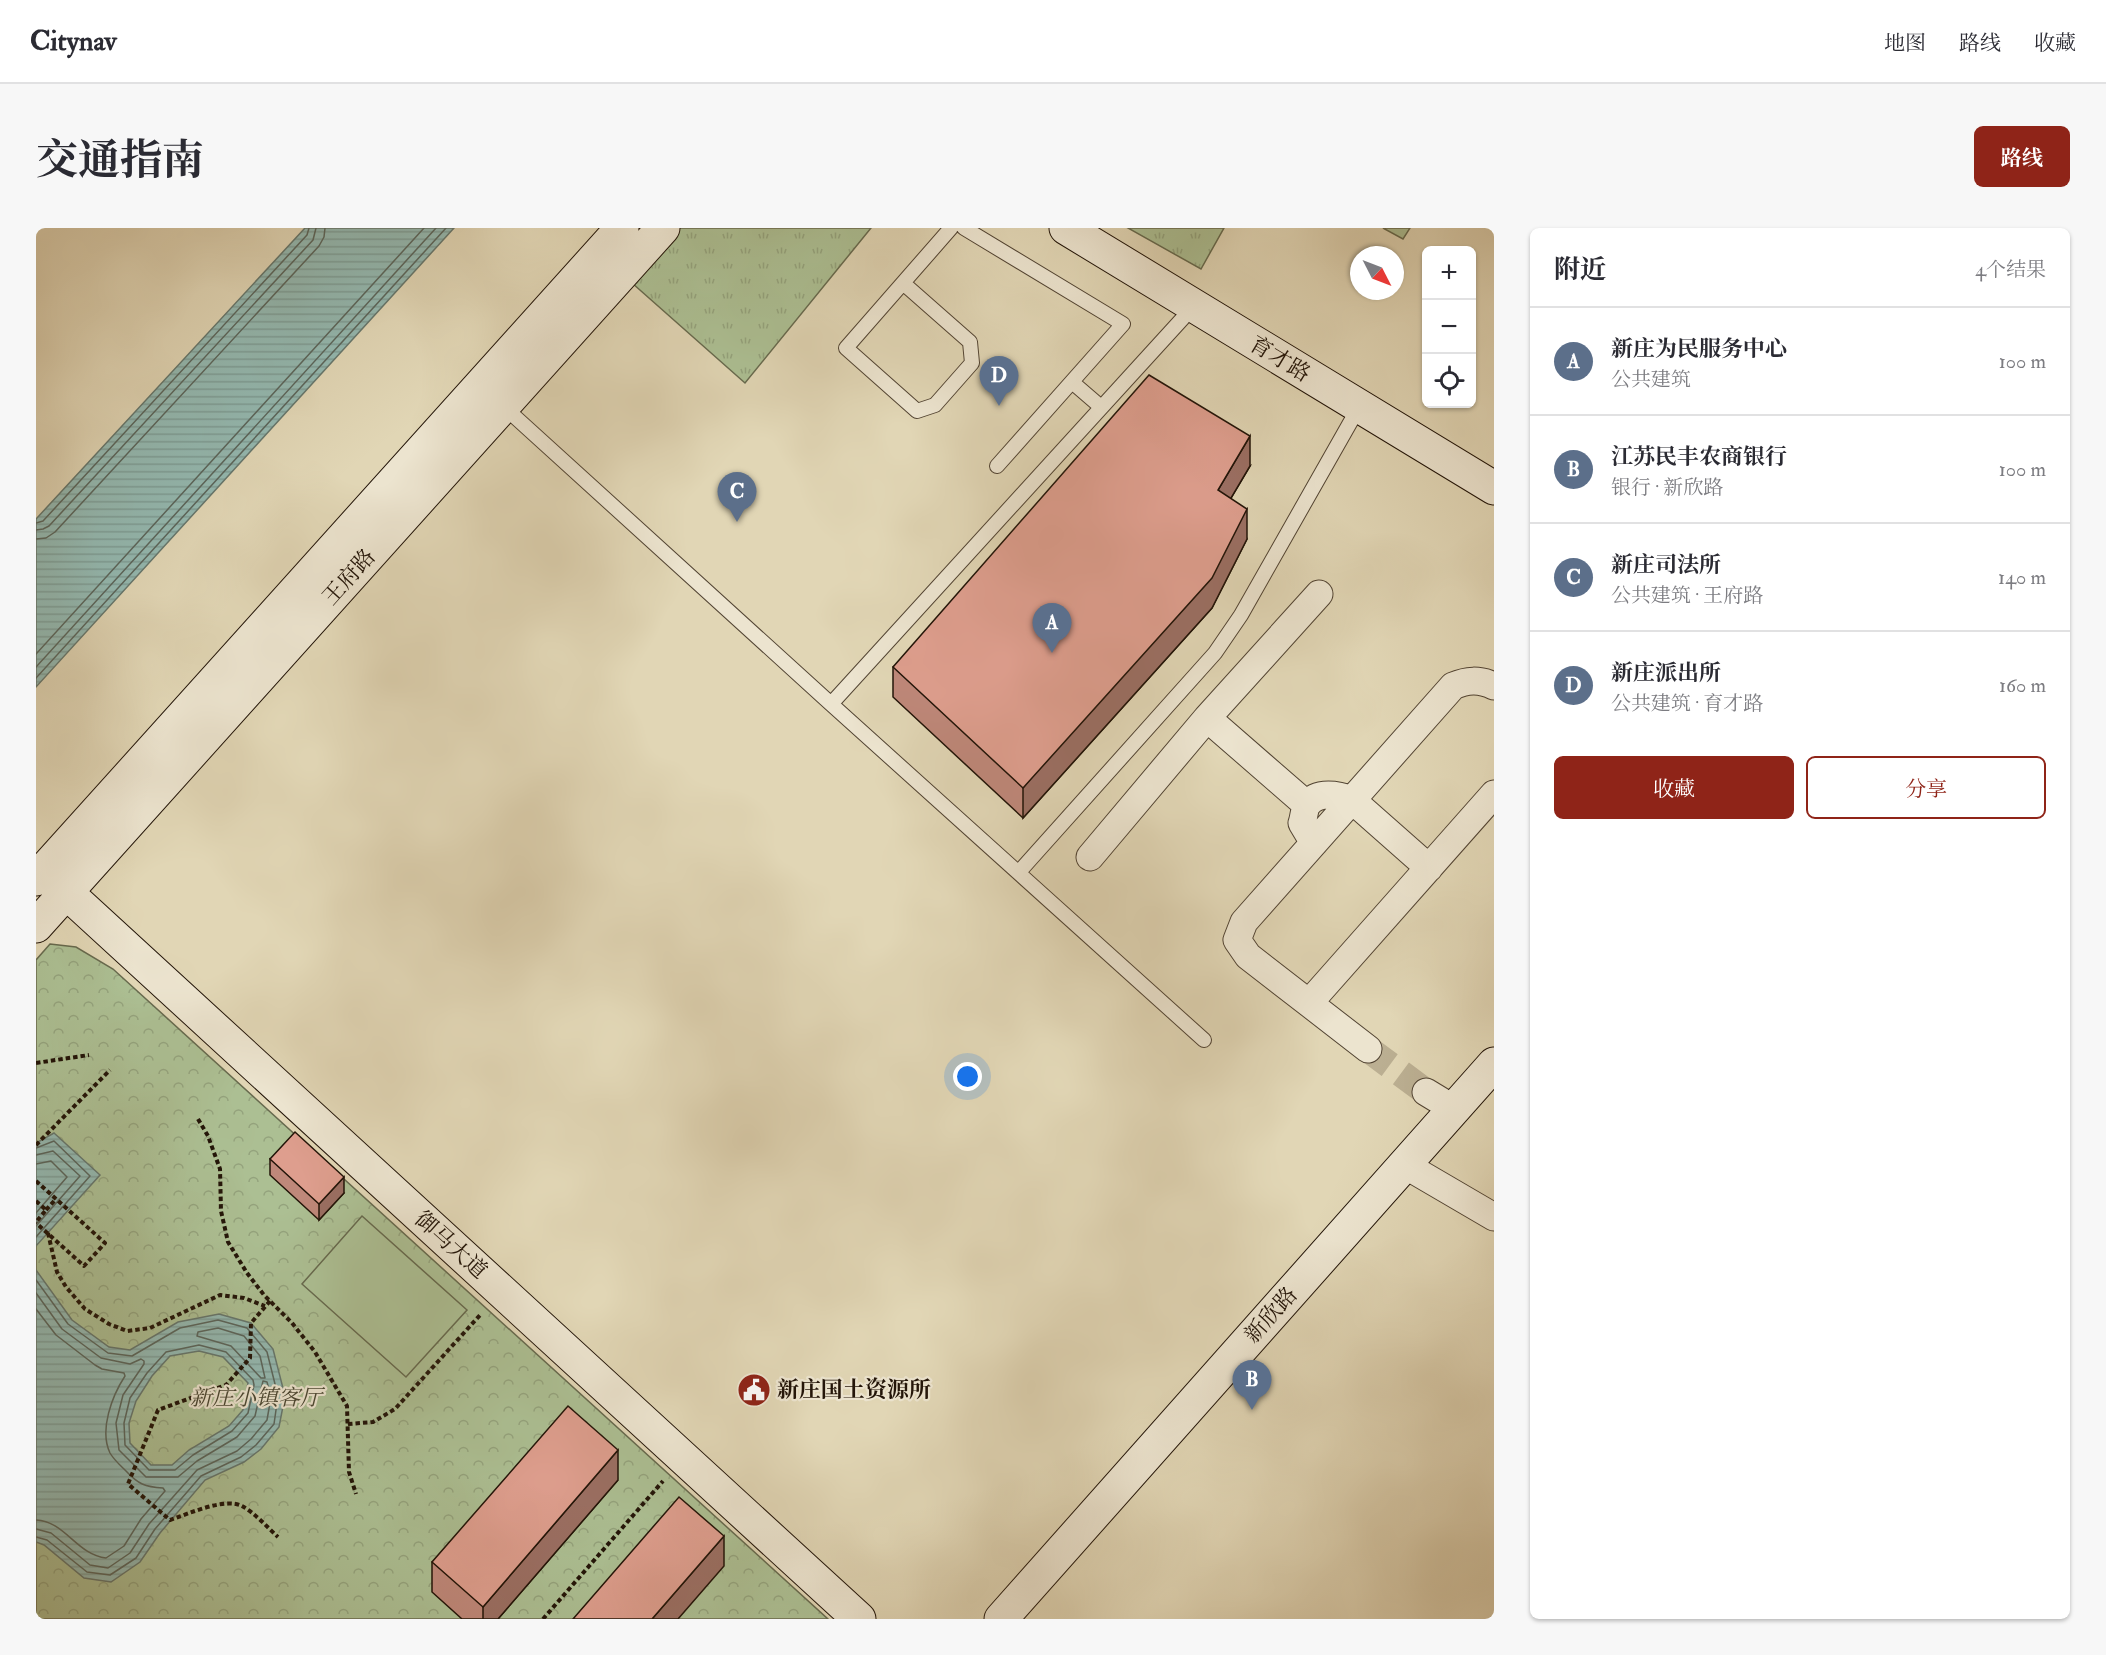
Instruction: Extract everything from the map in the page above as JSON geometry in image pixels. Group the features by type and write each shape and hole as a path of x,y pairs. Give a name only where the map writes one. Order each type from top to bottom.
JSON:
{"street":[{"name":"王府路","path":"492,396 622,228"},
{"name":"王府路","path":"36,926 48,881 492,396 663,228"},
{"name":"育才路","path":"1066,228 1494,488"},
{"path":"1090,857 1207,718 1318,594"},
{"path":"1368,1048 1248,956 1237,940 1244,922 1453,686 1467,680 1494,686"},
{"path":"1207,718 1307,805"},
{"path":"1309,1003 1494,794"},
{"path":"1314,843 1302,824 1307,805 1318,797 1337,795 1352,800 1429,868"},
{"name":"御马大道","path":"48,881 860,1619"},
{"name":"新欣路","path":"1001,1619 1494,1064"},
{"path":"1426,1092 1454,1109"},
{"path":"1405,1165 1494,1217"}],"lane":[{"path":"903,283 970,342 972,363 935,405 917,411 846,348 951,228"},
{"path":"973,230 1123,324 998,466"},
{"path":"831,704 1194,306"},
{"path":"1072,382 1101,407"},
{"path":"492,396 1204,1040"},
{"path":"1019,872 1215,653 1241,615 1359,407"}],"path":[{"path":"36,1063 89,1055"},
{"path":"38,1143 110,1070"},
{"path":"198,1119 208,1136 220,1169 221,1211 228,1242 247,1273 315,1352 347,1406 349,1472 356,1494"},
{"path":"36,1189 38,1183 56,1199 68,1210 105,1243 84,1266 36,1222 56,1199"},
{"path":"36,1201 46,1210"},
{"path":"48,1233 57,1272 66,1287 85,1309 109,1324 128,1331 150,1328 220,1295 244,1298 266,1306"},
{"path":"348,1424 373,1422 395,1409 502,1292"},
{"path":"270,1301 251,1323 250,1358 226,1385 158,1410 128,1484 170,1520 224,1503 241,1505 278,1537"},
{"path":"543,1619 684,1458"}],"green space":[{"path":"680,228 871,228 745,383 632,283"},
{"path":"1128,228 1224,228 1201,269"},
{"path":"1383,228 1410,228 1403,239"},
{"name":"新庄小镇客厅","path":"50,944 76,947 113,969 828,1619 36,1619 36,960"},
{"path":"362,1216 467,1310 406,1377 302,1284"}],"water":[{"path":"305,228 454,228 36,687 36,519"},
{"path":"54,1133 100,1175 36,1246 36,1143"},
{"path":"36,1270 72,1320 109,1347 130,1350 178,1322 219,1314 251,1323 273,1349 285,1396 279,1427 261,1449 244,1462 205,1480 160,1533 140,1562 111,1582 84,1578 44,1545 36,1542","holes":["199,1351 223,1357 248,1383 243,1410 229,1426 189,1450 172,1465 151,1465 130,1443 129,1423 136,1401 152,1376 170,1356"]}],"building":[{"path":"1149,375 1250,436 1218,490 1247,509 1212,578 1023,788 893,667"},
{"path":"295,1132 344,1177 319,1204 270,1159"},
{"path":"568,1406 618,1450 483,1607 432,1562"},
{"path":"679,1497 724,1536 652,1619 573,1619"}],"tunnel":[{"path":"1368,1049 1426,1092"}],"place":[{"name":"新庄派出所","path":"999,406"},
{"name":"新庄司法所","path":"737,522"},
{"name":"新庄为民服务中心","path":"1052,653"},
{"name":"新庄国土资源所","path":"754,1390"},
{"name":"江苏民丰农商银行","path":"1252,1410"}]}
